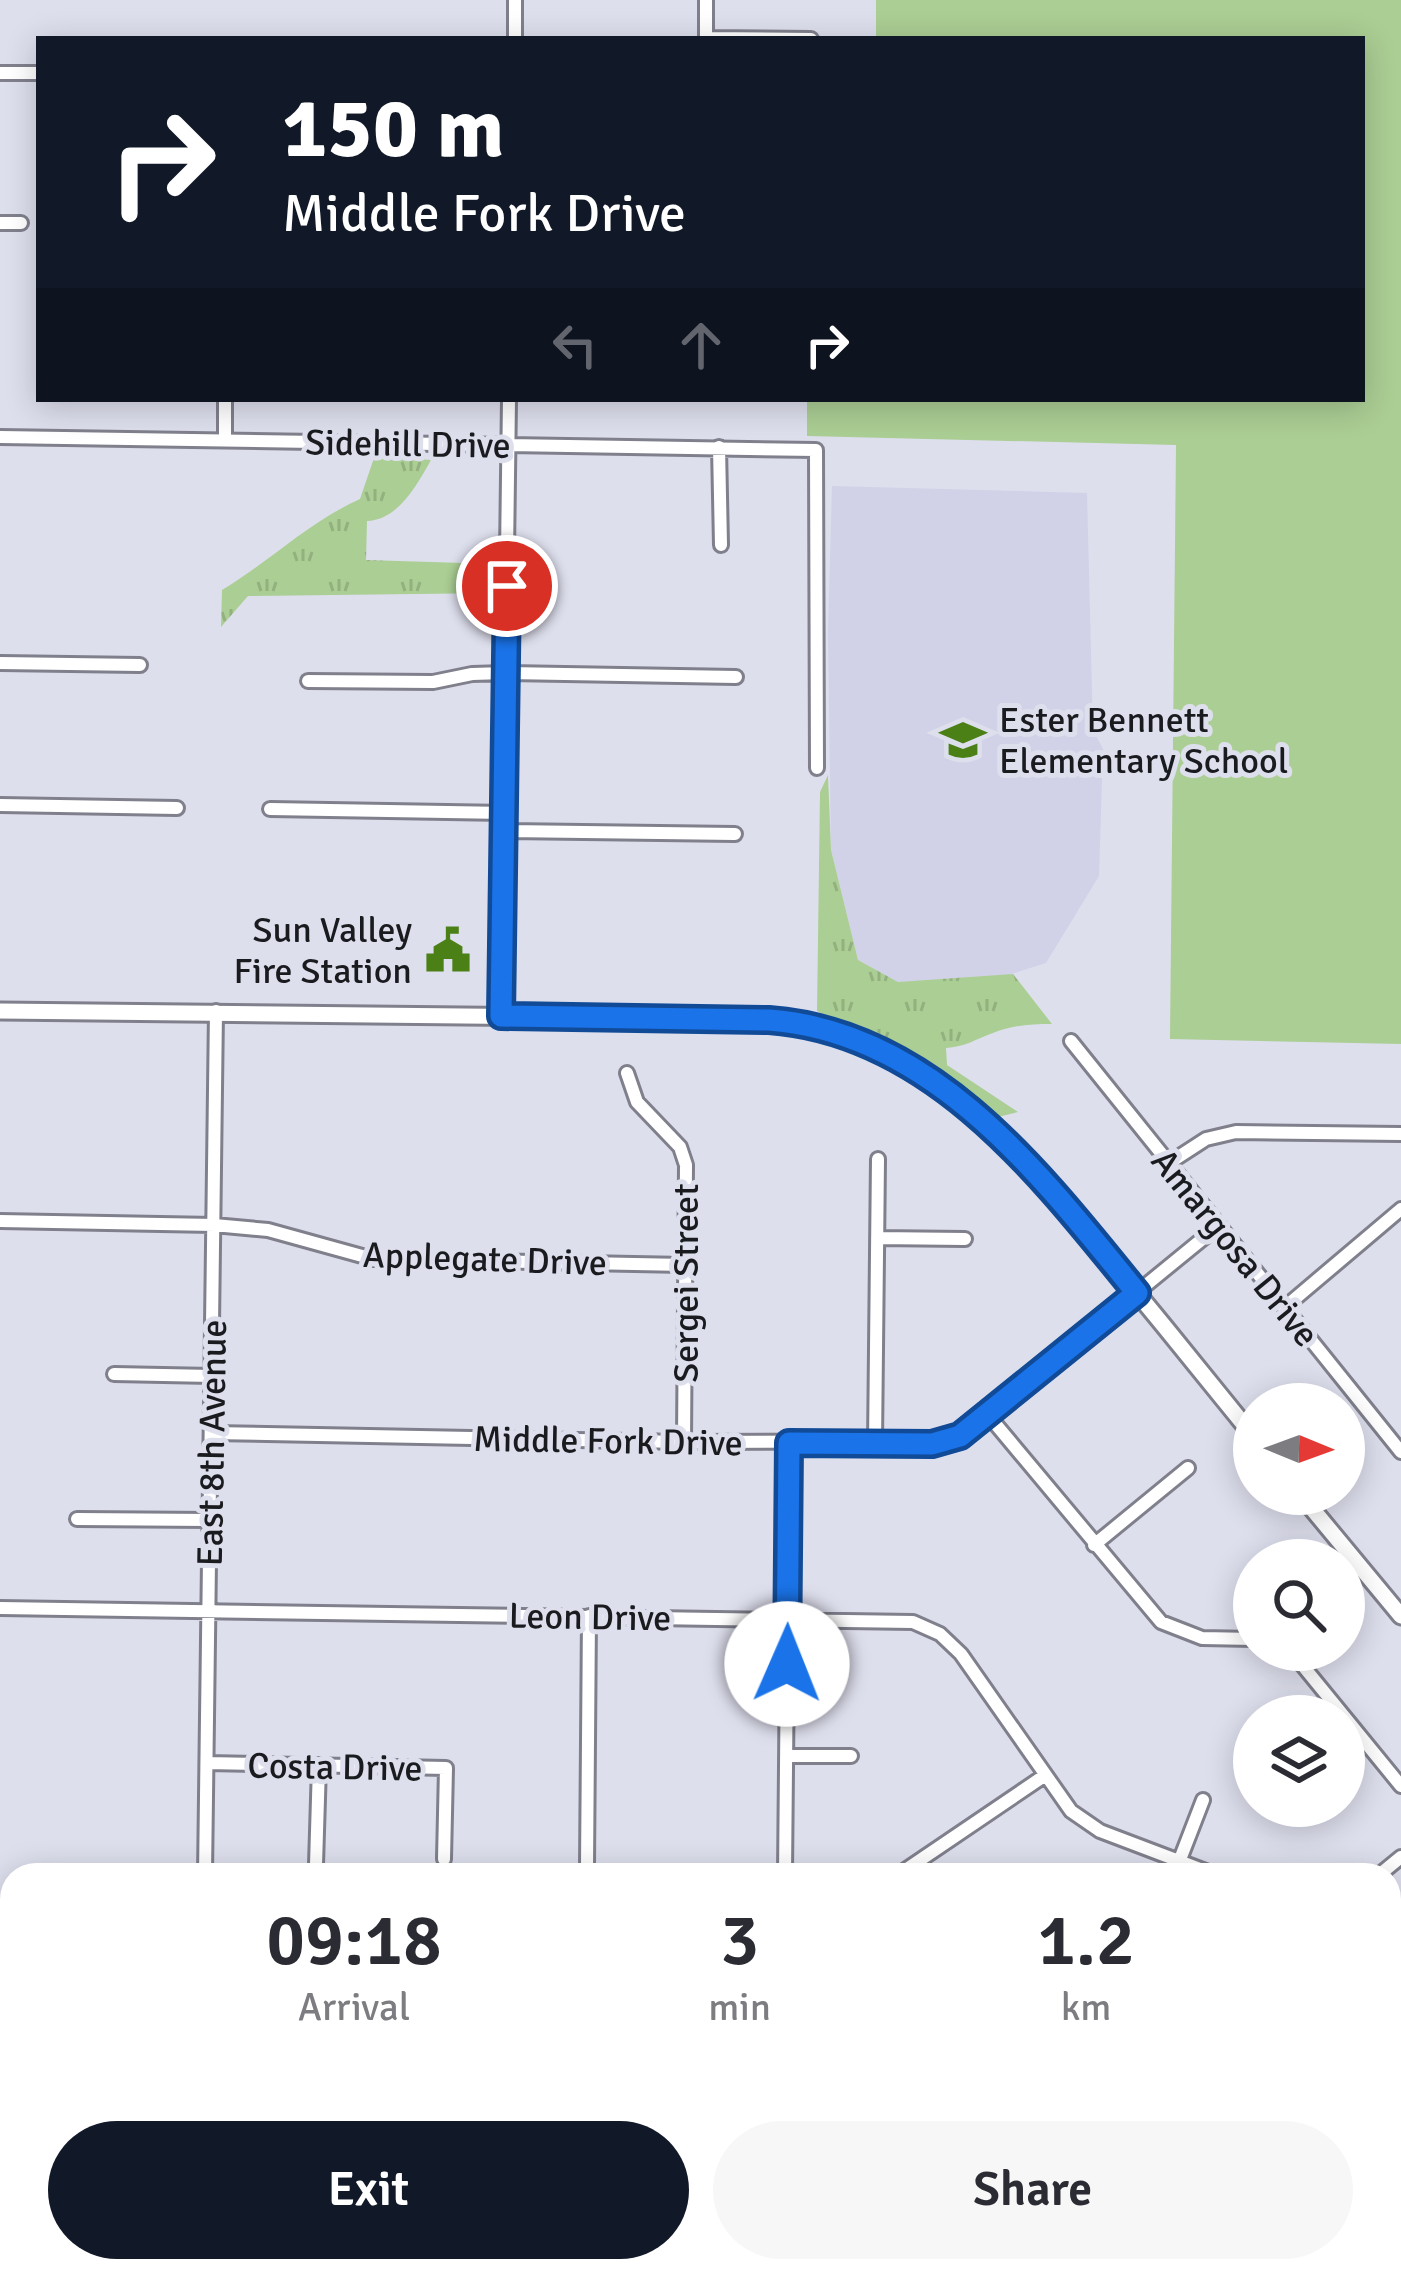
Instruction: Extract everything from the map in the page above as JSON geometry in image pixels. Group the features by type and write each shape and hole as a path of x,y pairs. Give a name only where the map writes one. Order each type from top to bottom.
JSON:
{"main road":[{"path":"0,1011 769,1020 811,1026 851,1040 936,1085 998,1132 1031,1165 1233,1411"},
{"path":"1317,1515 1401,1616"}],"street":[{"path":"515,0 515,36"},
{"path":"706,0 706,36"},
{"path":"0,73 36,73"},
{"path":"0,223 21,223"},
{"path":"225,402 225,440"},
{"path":"501,1016 509,402"},
{"name":"Sidehill Drive","path":"0,437 816,450 818,768"},
{"path":"719,447 721,545"},
{"path":"0,663 140,665"},
{"path":"308,681 433,682 506,673 736,676"},
{"path":"0,805 177,808"},
{"path":"270,809 506,813"},
{"path":"506,831 734,834"},
{"name":"East 8th Avenue","path":"205,1863 216,1011"},
{"name":"Amargosa Drive","path":"1071,1040 1401,1452"},
{"name":"Sergei Street","path":"628,1073 637,1102 684,1155 684,1442"},
{"path":"1169,1163 1206,1139 1236,1132 1401,1134"},
{"path":"875,1444 878,1160"},
{"path":"1284,1309 1401,1209"},
{"name":"Applegate Drive","path":"0,1221 268,1230 373,1259 686,1265"},
{"name":"Middle Fork Drive","path":"212,1433 684,1442 947,1441 988,1414 1217,1227"},
{"path":"877,1238 965,1239"},
{"path":"114,1374 212,1376"},
{"path":"988,1414 1150,1612 1173,1629 1202,1638 1233,1639"},
{"path":"785,1863 789,1443"},
{"path":"1094,1544 1187,1468"},
{"path":"76,1519 210,1520"},
{"name":"Leon Drive","path":"0,1608 899,1619 940,1634 961,1654 1060,1800 1085,1822 1167,1863"},
{"path":"587,1863 589,1616"},
{"path":"1304,1671 1401,1786"},
{"path":"786,1756 850,1756"},
{"name":"Costa Drive","path":"207,1763 446,1768 445,1858"},
{"path":"316,1863 319,1765"},
{"path":"916,1863 1044,1776"},
{"path":"1179,1863 1203,1800"}],"shaded area":[{"name":"Ester Bennett Elementary School","path":"832,486 1087,493 1093,730 1103,749 1099,876 1046,963 1002,977 898,982 858,960 831,850"}],"green space":[{"path":"876,0 1401,0 1401,1044 1170,1039 1176,445 807,436 807,402 1365,402 1365,36 876,36"},
{"path":"375,455 431,460 397,508 367,521 366,560 496,564 496,593 248,596 221,627 222,590 323,519 360,499"},
{"path":"828,775 831,850 858,960 898,982 1013,974 1052,1024 1008,1028 946,1048 947,1065 1018,1112 998,1117 947,1079 817,1011 820,792"}],"place":[{"name":"Ester Bennett Elementary School","path":"963,740"},
{"name":"Sun Valley Fire Station","path":"448,950"}],"route":[{"path":"507,586 501,1016 785,1021 851,1040 936,1085 1010,1142 1137,1293 960,1436 932,1444 789,1443 787,1664"}]}
